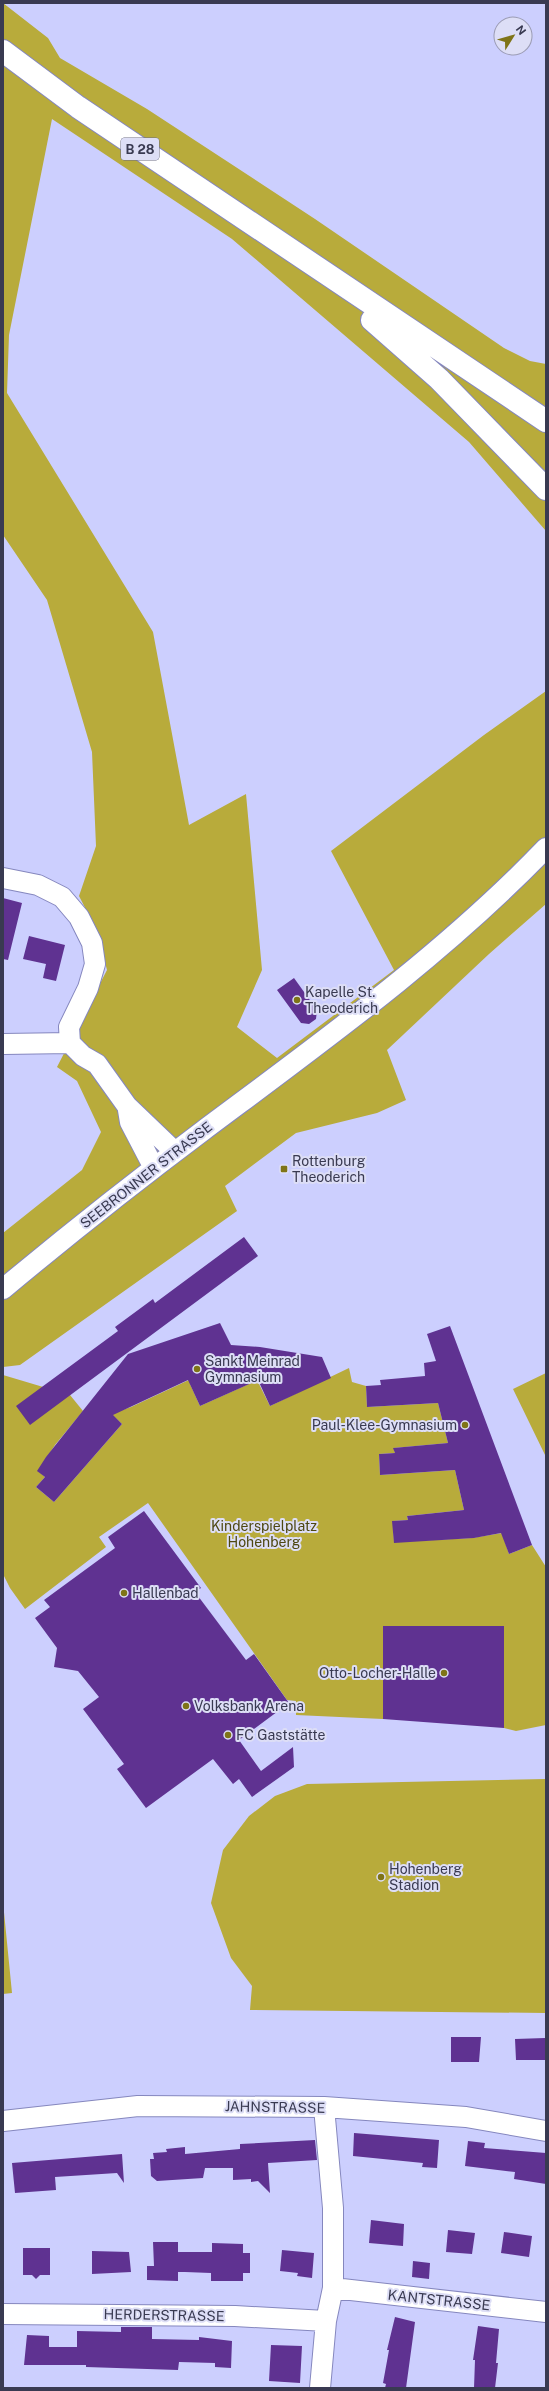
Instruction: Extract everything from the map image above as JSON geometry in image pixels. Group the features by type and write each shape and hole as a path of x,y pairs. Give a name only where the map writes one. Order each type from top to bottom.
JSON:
{"main road":[{"name":"B 28","path":"3,51 78,107 279,243 540,416"},
{"path":"279,243 402,344 439,379 546,489"}],"street":[{"name":"SEEBRONNER STRASSE","path":"3,1289 66,1236 293,1064 453,938 546,848"},
{"path":"3,878 38,885 62,897 79,917 92,943 95,964 88,988 69,1027 70,1043 83,1056 97,1064 127,1106 175,1152"},
{"path":"3,1044 70,1043"},
{"path":"127,1106 130,1122 154,1168"},
{"name":"JAHNSTRASSE","path":"3,2121 138,2106 324,2107 466,2117 546,2131"},
{"path":"320,2388 326,2321 333,2288 333,2208 324,2107"},
{"name":"KANTSTRASSE","path":"333,2288 546,2312"},
{"name":"HERDERSTRASSE","path":"3,2314 235,2316 326,2321"}],"green space":[{"path":"3,3 48,38 60,58 147,109 315,219 504,348 530,361 546,364 546,531 469,442 232,239 52,119 9,335 7,393 153,632 189,825 246,794 262,970 237,1027 277,1058 394,970 331,851 484,735 546,691 546,904 489,954 387,1050 406,1100 377,1113 296,1133 225,1186 237,1211 20,1365 3,1367 3,1233 82,1170 101,1132 77,1081 57,1067 107,970 97,931 79,896 96,846 92,752 47,600 3,535"},
{"name":"Kinderspielplatz Hohenberg","path":"349,1368 352,1382 366,1386 367,1407 438,1403 448,1443 394,1448 395,1453 379,1454 380,1475 455,1470 464,1510 407,1516 408,1520 393,1521 394,1542 472,1538 502,1533 509,1554 532,1545 546,1567 546,1725 516,1731 504,1728 504,1626 383,1626 383,1719 296,1715 296,1701 287,1700 148,1503 99,1537 106,1547 25,1609 10,1588 3,1574 3,1375 70,1395 83,1411 55,1445 38,1471 45,1477 36,1487 54,1502 122,1424 111,1414 131,1407 191,1379 190,1384 200,1406 260,1379 262,1382 259,1384 270,1406"},
{"path":"546,1373 546,1457 513,1389"},
{"name":"Hohenberg Stadion","path":"546,1779 546,2013 250,2010 252,1986 231,1958 211,1903 223,1850 249,1816 275,1796 307,1784"},
{"path":"3,1902 12,1993 3,1994"}],"building":[{"path":"3,898 22,903 8,960 3,959"},
{"path":"29,936 65,945 56,981 43,978 46,964 23,959"},
{"name":"Kapelle St. Theoderich","path":"294,978 317,1010 316,1019 309,1024 301,1023 277,990"},
{"path":"244,1237 258,1256 30,1425 16,1406 118,1331 115,1327 153,1299 155,1303"},
{"name":"Sankt Meinrad Gymnasium","path":"220,1323 231,1345 260,1347 322,1357 331,1378 270,1406 258,1380 200,1406 188,1380 113,1415 122,1424 54,1502 36,1487 45,1477 37,1471 46,1457 128,1354"},
{"name":"Paul-Klee-Gymnasium","path":"450,1326 532,1545 509,1554 501,1533 474,1538 394,1543 392,1521 408,1520 407,1516 464,1510 455,1470 380,1475 379,1454 395,1453 393,1448 448,1443 438,1403 367,1407 366,1386 381,1385 380,1380 425,1376 424,1363 436,1361 427,1334"},
{"name":"Volksbank Arena","path":"144,1511 201,1588 195,1592 246,1660 254,1654 289,1703 239,1740 261,1771 293,1747 294,1767 252,1797 239,1779 233,1784 213,1759 146,1808 117,1769 124,1764 83,1709 99,1697 78,1671 54,1667 57,1648 35,1618 50,1607 44,1600 115,1548 108,1537"},
{"name":"Otto-Locher-Halle","path":"383,1626 504,1626 504,1728 383,1719"},
{"path":"451,2037 481,2037 479,2062 451,2062"},
{"path":"545,2038 545,2060 516,2060 515,2039"},
{"path":"354,2133 439,2140 437,2168 422,2167 423,2163 353,2156"},
{"path":"315,2140 317,2160 268,2163 270,2193 258,2181 251,2182 251,2179 233,2180 233,2168 205,2168 203,2178 157,2181 151,2176 150,2159 154,2159 153,2153 167,2152 166,2149 185,2147 185,2154 240,2149 240,2144"},
{"path":"468,2141 485,2143 484,2148 546,2153 546,2184 514,2179 515,2172 465,2166"},
{"path":"122,2154 124,2183 117,2173 55,2177 56,2190 15,2193 12,2163"},
{"path":"371,2220 404,2224 403,2246 369,2243"},
{"path":"448,2230 475,2233 472,2254 446,2252"},
{"path":"504,2232 532,2236 529,2257 501,2253"},
{"path":"153,2242 178,2242 178,2252 212,2252 212,2243 243,2244 243,2253 250,2253 250,2273 243,2273 243,2281 211,2281 211,2273 185,2272 178,2272 178,2281 147,2280 147,2266 154,2266"},
{"path":"23,2248 50,2248 50,2275 40,2275 36,2279 32,2275 23,2275"},
{"path":"282,2250 314,2253 312,2278 297,2276 298,2273 280,2271"},
{"path":"92,2251 129,2252 131,2272 92,2274"},
{"path":"413,2261 430,2263 429,2279 412,2277"},
{"path":"395,2317 415,2322 406,2388 385,2388 386,2384 383,2383 389,2350 387,2350"},
{"path":"478,2326 499,2329 496,2363 498,2363 495,2388 474,2388 475,2360 473,2360"},
{"path":"121,2327 152,2327 152,2339 199,2340 199,2337 232,2341 231,2368 215,2367 215,2363 179,2362 178,2370 86,2367 86,2365 24,2365 27,2335 49,2336 49,2347 77,2347 77,2331 121,2332"},
{"path":"271,2345 302,2346 300,2383 269,2381"}],"place":[{"name":"Kapelle St. Theoderich","path":"297,1000"},
{"name":"Rottenburg Theoderich","path":"284,1169"},
{"name":"Sankt Meinrad Gymnasium","path":"197,1369"},
{"name":"Paul-Klee-Gymnasium","path":"465,1425"},
{"name":"Hallenbad","path":"124,1593"},
{"name":"Otto-Locher-Halle","path":"444,1673"},
{"name":"Volksbank Arena","path":"186,1706"},
{"name":"FC Gaststätte","path":"228,1735"},
{"name":"Hohenberg Stadion","path":"381,1877"}]}
